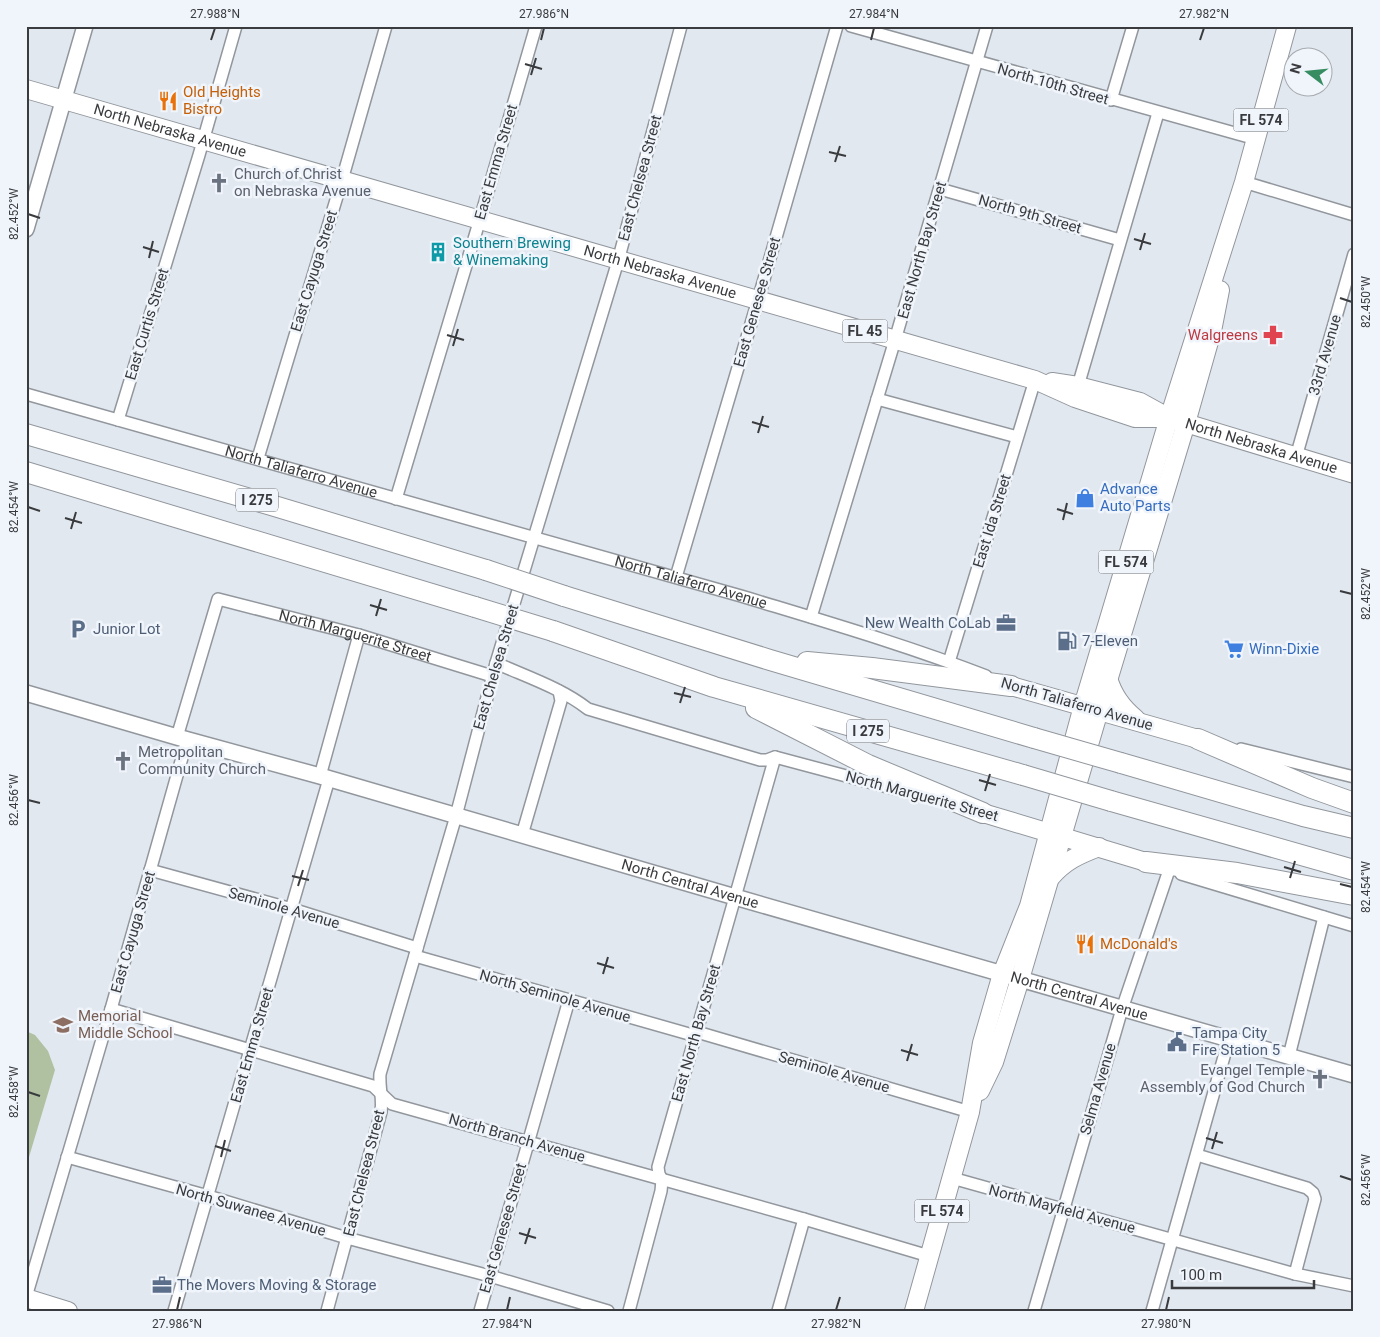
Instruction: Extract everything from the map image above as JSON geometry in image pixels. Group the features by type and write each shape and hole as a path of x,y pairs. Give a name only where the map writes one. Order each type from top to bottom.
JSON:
{"highway":[{"name":"I 275","path":"26,434 271,504 770,660 1303,816 1354,828"},
{"name":"I 275","path":"26,472 475,606 714,687 1354,870"},
{"path":"770,660 844,665 1011,686"},
{"path":"714,687 868,765 983,813"},
{"path":"1198,739 1312,788 1354,803"},
{"path":"1146,862 1237,873 1354,895"}],"main road":[{"name":"FL 574","path":"914,1311 970,1112 982,1043 1002,974 1026,916 1056,834 1170,418 1244,182 1287,26"},
{"name":"North Nebraska Avenue","path":"26,89 1035,380 1078,386 1140,402 1170,418 1354,474"},
{"name":"FL 574","path":"1091,709 1108,678 1186,423 1212,331 1234,214"},
{"name":"North Nebraska Avenue","path":"1035,380 1074,398 1135,418 1170,418"},
{"path":"1108,678 1117,701 1138,721"},
{"name":"North Taliaferro Avenue","path":"1011,686 1198,739"},
{"name":"North Marguerite Street","path":"983,813 1146,862"},
{"name":"FL 574","path":"970,1112 994,1062 1020,979 1050,878 1056,834"},
{"path":"1050,878 1062,865 1071,859 1098,847"},
{"path":"26,1298 68,1311"}],"street":[{"path":"26,229 86,26"},
{"name":"East Curtis Street","path":"118,420 236,26"},
{"name":"East Cayuga Street","path":"258,458 342,180 386,26"},
{"name":"East Emma Street","path":"396,499 536,26"},
{"name":"East Chelsea Street","path":"327,1311 381,1112 380,1074 456,816 492,676 618,261 681,26"},
{"name":"East Genesee Street","path":"676,577 837,26"},
{"name":"North 10th Street","path":"851,26 1256,139"},
{"name":"East North Bay Street","path":"811,617 878,399 987,26"},
{"path":"1111,100 1133,26"},
{"path":"1078,386 1158,113"},
{"path":"1244,182 1354,216"},
{"name":"North 9th Street","path":"940,189 1120,240"},
{"name":"33rd Avenue","path":"1296,456 1354,254"},
{"name":"East Ida Street","path":"948,662 1035,380"},
{"name":"North Taliaferro Avenue","path":"26,394 258,458 811,617 948,662 1011,686"},
{"path":"878,399 1017,437"},
{"name":"East Cayuga Street","path":"26,1298 150,870 218,599"},
{"name":"North Marguerite Street","path":"218,599 360,635 492,676"},
{"name":"East Emma Street","path":"174,1311 292,909 360,635"},
{"name":"North Marguerite Street","path":"496,663 559,691 588,708 760,760 767,760 775,756 983,813"},
{"path":"522,835 561,701 559,691"},
{"name":"North Central Avenue","path":"26,693 324,777 1354,1075"},
{"path":"557,715 563,709 576,706 588,708"},
{"name":"North Taliaferro Avenue","path":"1198,739 1354,777"},
{"name":"East North Bay Street","path":"629,1311 661,1191 662,1180 658,1167 775,756"},
{"name":"North Marguerite Street","path":"1146,862 1354,926"},
{"name":"Seminole Avenue","path":"150,870 292,909 416,952"},
{"name":"Selma Avenue","path":"1034,1311 1122,1009 1169,870"},
{"path":"1288,1056 1324,917"},
{"name":"North Seminole Avenue","path":"416,952 569,1000 696,1034"},
{"name":"East Genesee Street","path":"480,1311 569,1000"},
{"name":"North Branch Avenue","path":"111,1009 374,1086 392,1104 930,1256"},
{"name":"Seminole Avenue","path":"696,1034 970,1112"},
{"path":"1152,1311 1229,1040"},
{"path":"1197,1155 1307,1188 1313,1193 1315,1199 1295,1274"},
{"name":"North Suwanee Avenue","path":"67,1157 608,1311"},
{"name":"North Mayfield Avenue","path":"952,1178 1295,1274 1354,1286"},
{"path":"778,1311 804,1219"}],"green space":[{"path":"26,1031 35,1035 48,1051 55,1070 26,1167"}],"place":[{"name":"Old Heights Bistro","path":"168,101"},
{"name":"Church of Christ on Nebraska Avenue","path":"219,183"},
{"name":"Southern Brewing & Winemaking","path":"438,252"},
{"name":"Walgreens","path":"1273,335"},
{"name":"Advance Auto Parts","path":"1085,498"},
{"name":"New Wealth CoLab","path":"1006,623"},
{"name":"Junior Lot","path":"78,629"},
{"name":"7-Eleven","path":"1067,641"},
{"name":"Winn-Dixie","path":"1234,649"},
{"name":"Metropolitan Community Church","path":"123,761"},
{"name":"McDonald's","path":"1085,944"},
{"name":"Memorial Middle School","path":"63,1025"},
{"name":"Tampa City Fire Station 5","path":"1177,1042"},
{"name":"Evangel Temple Assembly of God Church","path":"1320,1079"},
{"name":"The Movers Moving & Storage","path":"162,1285"}]}
